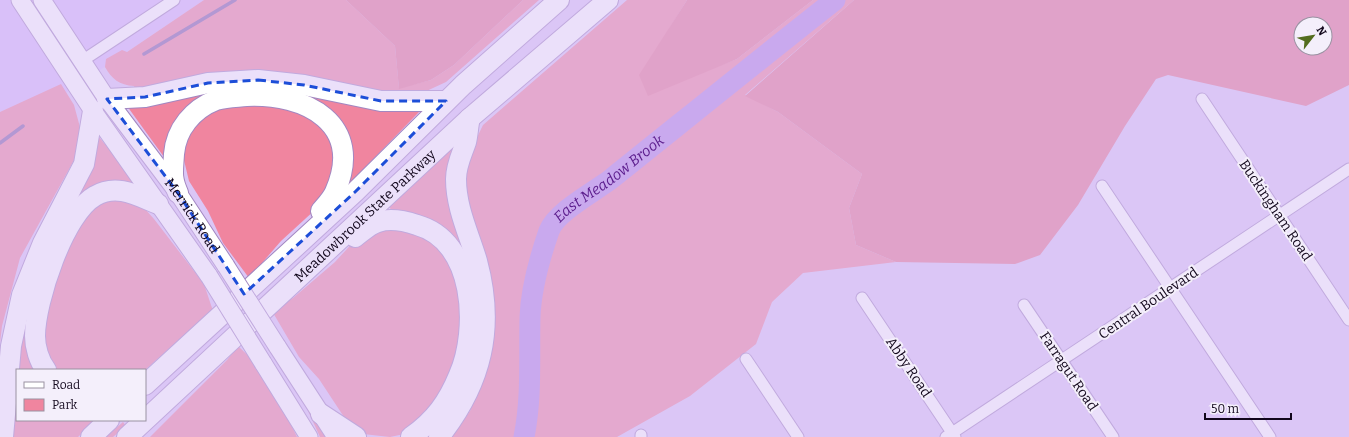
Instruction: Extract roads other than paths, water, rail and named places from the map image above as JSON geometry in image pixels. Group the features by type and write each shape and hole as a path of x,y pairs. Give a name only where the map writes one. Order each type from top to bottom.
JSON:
{"highway":[{"name":"Meadowbrook State Parkway","path":"148,381 354,192 446,101 559,0"},
{"name":"Meadowbrook State Parkway","path":"146,420 470,118 608,0"},
{"path":"3,437 11,346 22,294 43,243 84,164 100,105 208,83 258,80 304,85 381,101 446,101"},
{"path":"178,193 172,180 174,148 180,130 189,117 199,109 216,100 236,97 279,97 303,103 320,112 329,121 342,146 344,161 343,171 335,193 294,248"},
{"path":"439,437 463,403 478,371 485,327 484,290 460,208 456,180 457,168 466,142 470,118"},
{"path":"45,369 38,355 34,337 37,313 51,265 66,232 83,205 95,196 112,190 123,190 158,204"},
{"path":"311,265 378,222 403,220 425,227 440,237 460,264 468,291 470,319 465,356 459,375 440,411 428,425 411,437"},
{"path":"145,437 180,389"},
{"path":"321,414 356,437"},
{"path":"91,437 108,421"},
{"name":"Meadowbrook State Parkway","path":"127,437 145,421"}],"main road":[{"name":"Merrick Road","path":"20,0 100,105 178,193 336,437"},
{"name":"Merrick Road","path":"42,0 82,61 100,105 158,204 208,276 309,437"}],"street":[{"path":"82,61 174,0"},
{"name":"Buckingham Road","path":"1202,99 1349,320"},
{"name":"Central Boulevard","path":"951,436 1349,169"},
{"path":"1102,186 1270,437"},
{"name":"Abby Road","path":"862,298 951,436"},
{"name":"Farragut Road","path":"1024,305 1113,437"},
{"path":"746,359 798,437"}],"waterway":[{"path":"144,54 235,0"},
{"name":"East Meadow Brook","path":"524,437 527,422 530,377 530,317 532,295 542,251 553,224 567,210 611,179 835,0"},
{"path":"0,143 23,126"}]}
